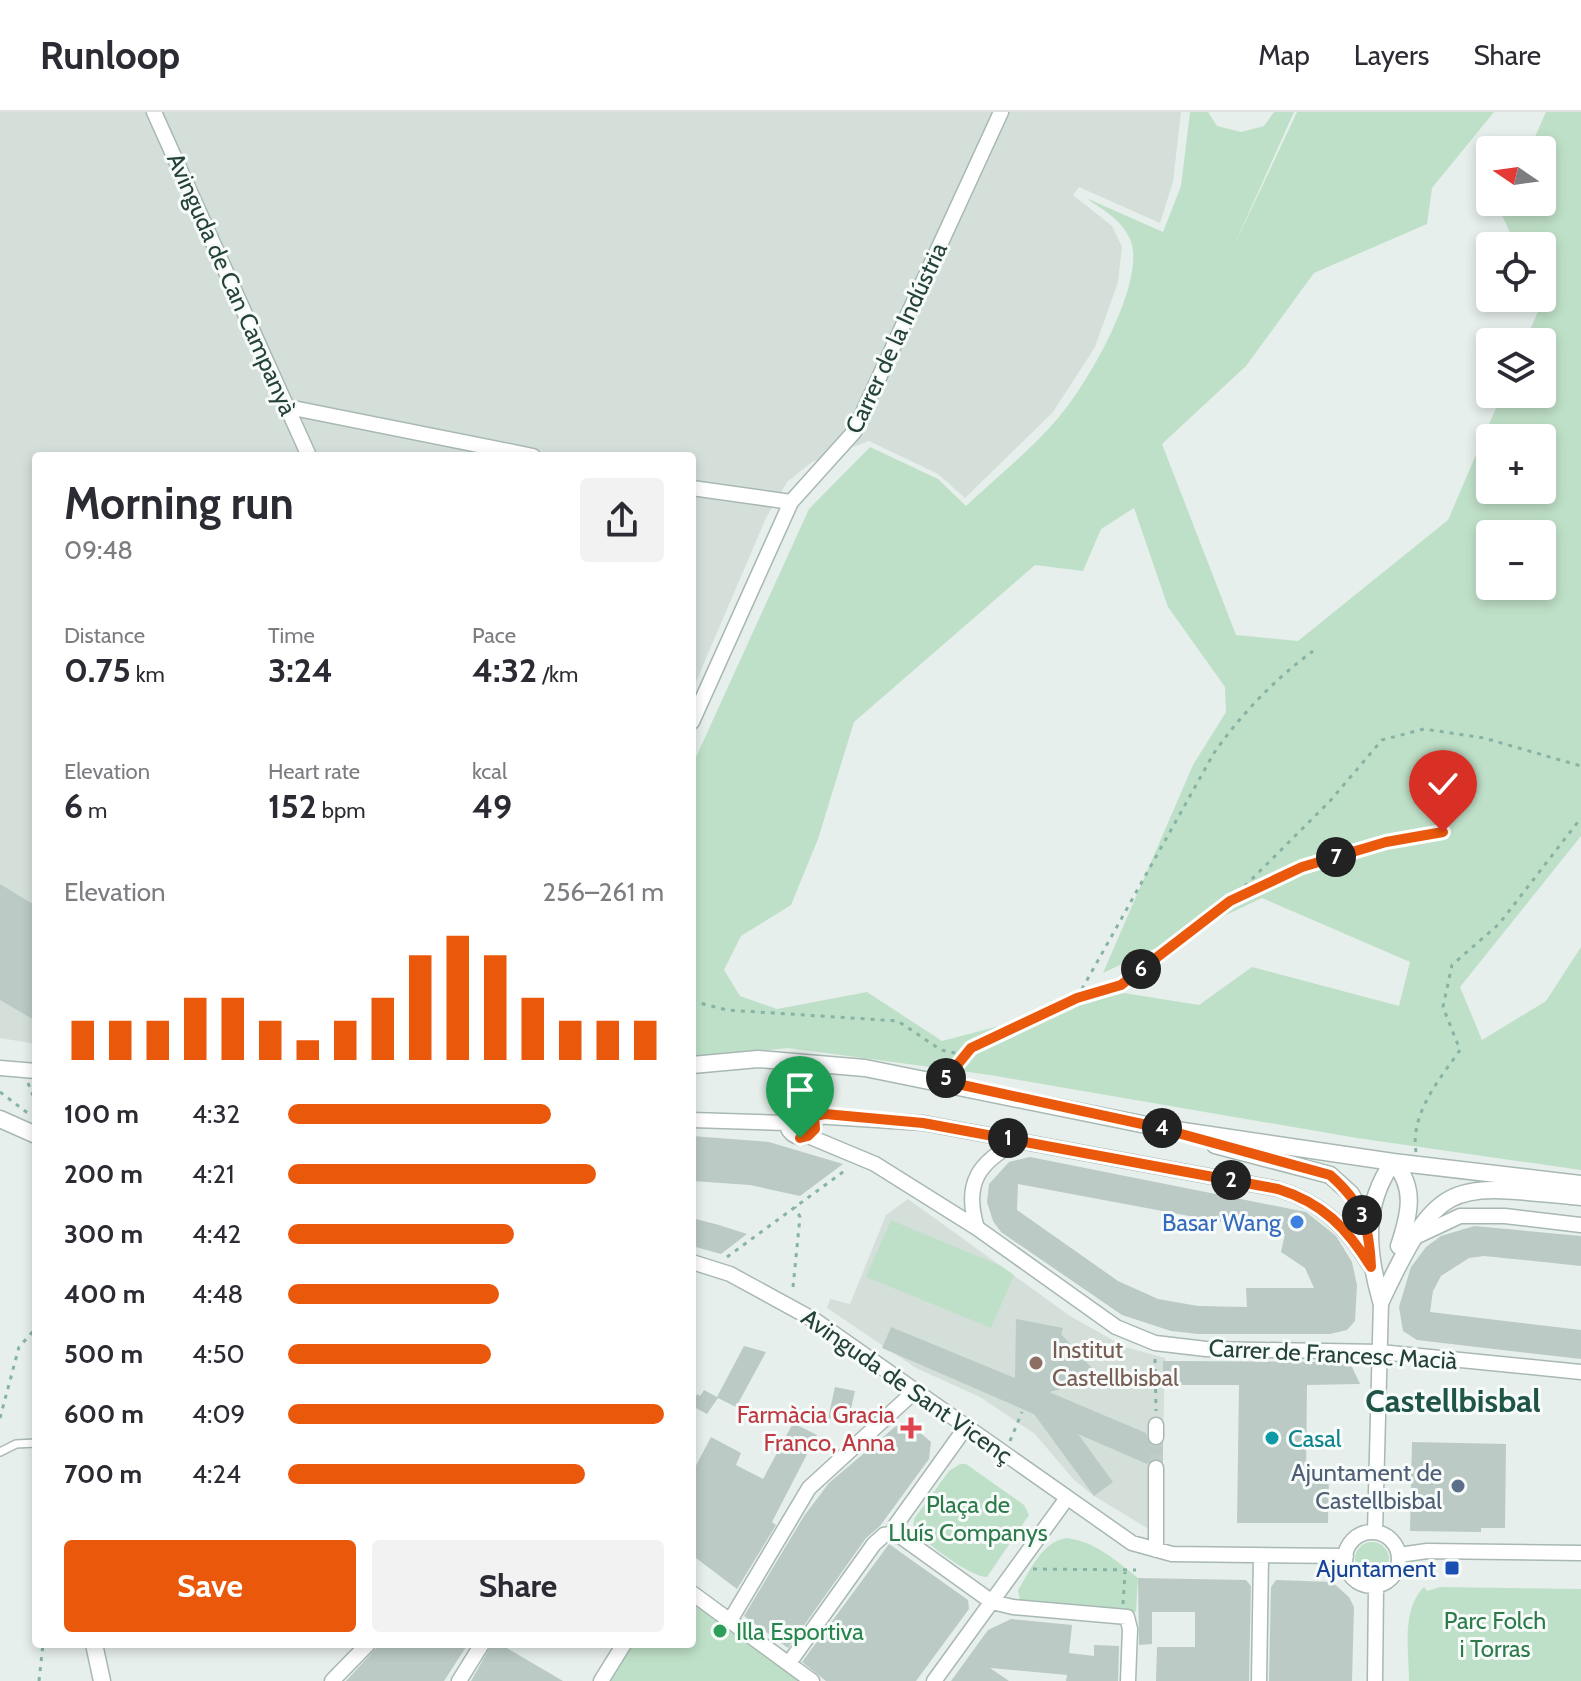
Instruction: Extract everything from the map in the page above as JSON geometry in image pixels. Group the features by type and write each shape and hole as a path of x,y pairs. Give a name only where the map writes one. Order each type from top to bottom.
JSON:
{"street":[{"name":"Avinguda de Can Campanyà","path":"154,112 307,452"},
{"name":"Carrer de la Indústria","path":"696,713 791,502 854,432 1001,112"},
{"path":"288,407 513,452"},
{"path":"696,489 791,502"},
{"path":"696,1065 758,1059 865,1068 944,1081 1156,1127 1330,1175 1351,1194 1369,1229"},
{"path":"0,1068 31,1075"},
{"path":"696,1120 787,1123 790,1114 798,1109 807,1110 814,1116 923,1123 1134,1160 1305,1197 1336,1218 1371,1267"},
{"path":"808,1136 815,1129 814,1116"},
{"path":"0,1119 32,1133"},
{"name":"Carrer de Francesc Macià","path":"787,1123 796,1137 808,1136 875,1164 977,1228 1116,1327 1155,1343 1206,1349 1380,1352 1581,1372"},
{"path":"1156,1127 1393,1162 1581,1184"},
{"path":"977,1228 971,1197 974,1183 989,1158 1019,1141"},
{"path":"1381,1301 1371,1267 1369,1229 1372,1199 1393,1162"},
{"path":"1375,1532 1381,1301 1410,1200 1405,1175 1393,1162"},
{"path":"1381,1301 1410,1239 1422,1221 1448,1197 1489,1188 1581,1197"},
{"path":"1410,1239 1460,1216 1505,1216 1581,1225"},
{"name":"Avinguda de Sant Vicenç","path":"696,1263 730,1274 769,1292 1132,1543 1156,1550 1261,1557 1346,1556"},
{"path":"731,1619 809,1488 915,1391"},
{"path":"896,1533 895,1526 966,1427"},
{"path":"1156,1468 1156,1550"},
{"path":"934,1681 1067,1498"},
{"path":"1375,1532 1391,1539 1399,1555 1396,1572 1376,1586 1353,1578 1346,1556 1353,1541 1375,1532"},
{"path":"789,1663 874,1544 884,1535 896,1533 992,1602 1013,1607 1127,1617 1130,1629 1128,1681"},
{"path":"1399,1555 1427,1551 1581,1553"},
{"path":"1259,1681 1261,1557"},
{"path":"1375,1681 1376,1586"},
{"path":"696,1596 812,1681"},
{"path":"95,1648 102,1681"},
{"path":"332,1681 364,1648"},
{"path":"459,1681 480,1648"},
{"path":"601,1681 622,1648"}],"lane":[{"path":"0,1452 16,1444 32,1443"}],"path":[{"path":"1077,998 1214,753 1238,718 1281,675 1313,651"},
{"path":"944,1081 971,1048 1077,998 1121,985 1230,901 1330,801 1382,740 1424,729 1484,738 1581,766"},
{"path":"1419,1165 1413,1134 1432,1090 1460,1050 1443,1007 1452,965 1499,924 1581,818"},
{"path":"1230,901 1302,867 1386,842 1443,832"},
{"path":"696,1002 727,1010 898,1021 941,1050 965,1055"},
{"path":"0,1092 32,1117"},
{"path":"730,1254 848,1168"},
{"path":"793,1287 800,1217 795,1207"},
{"path":"0,1418 19,1347 32,1332"},
{"path":"1155,1343 1156,1431"},
{"path":"1010,1441 1022,1412"},
{"path":"1026,1565 1050,1572 1136,1570"},
{"path":"1123,1617 1125,1572"},
{"path":"39,1681 43,1648"}],"shaded area":[{"path":"0,112 1181,112 1173,182 1160,223 1079,187 1073,195 1112,226 1122,247 1118,282 1095,347 1053,412 965,498 938,474 869,441 812,462 787,482 766,518 696,682 696,452 32,452 32,1043 0,1038"},
{"name":"Institut Castellbisbal","path":"908,1199 1070,1316 1125,1347 1165,1358 1161,1530 1147,1528 1094,1496 1074,1480 1035,1434 980,1397 916,1368 827,1308 830,1299 850,1304 886,1215"}],"green space":[{"path":"1190,112 1208,112 1217,126 1241,132 1264,126 1274,112 1294,112 1233,248 1297,112 1494,112 1432,188 1427,224 1314,273 1246,366 1162,444 1236,635 1298,641 1448,520 1476,455 1476,504 1556,504 1556,424 1489,424 1496,408 1556,408 1556,328 1531,328 1538,312 1556,312 1556,232 1510,232 1502,216 1556,216 1556,136 1535,136 1546,112 1581,112 1581,836 1460,987 1482,1040 1546,1001 1581,947 1581,1170 1357,1138 990,1075 788,1048 696,1059 696,757 809,509 870,447 938,479 966,506 1037,440 1071,402 1112,331 1123,305 1133,257 1130,239 1117,220 1086,198 1163,232 1181,186","holes":["1134,508 1168,607 1225,687 1226,712 1193,765 1103,973 1262,898 1410,962 1399,1006 1252,967 1199,1005 1124,993 942,1041 867,992 777,1009 740,996 724,970 741,936 791,905 818,839 854,722 1035,565 1083,571 1101,529"]},
{"name":"Institut Castellbisbal","path":"891,1220 1001,1266 1014,1275 991,1328 866,1277"},
{"name":"Plaça de Lluís Companys","path":"966,1464 1024,1505 1029,1515 987,1577 970,1572 948,1558 913,1528 914,1519 949,1471"},
{"path":"1067,1538 1097,1548 1138,1578 1136,1612 1020,1601 1018,1590 1043,1551"},
{"path":"1372,1542 1384,1547 1389,1559 1384,1571 1372,1576 1360,1571 1355,1559 1360,1547"},
{"name":"Parc Folch i Torras","path":"1424,1587 1427,1591 1440,1587 1581,1589 1581,1681 1409,1681 1409,1619 1417,1596"},
{"name":"Illa Esportiva","path":"696,1596 812,1681 607,1681 626,1648 696,1648"}],"building":[{"path":"0,884 32,904 32,1019 0,1000"},
{"path":"696,1136 769,1142 843,1164 800,1196 750,1185 696,1181"},
{"path":"1030,1157 1306,1212 1336,1236 1352,1262 1357,1285 1355,1321 1347,1330 1330,1334 1198,1334 1171,1331 1122,1315 1001,1232 993,1221 987,1202 989,1184 1009,1162","holes":["1018,1184 1285,1234 1281,1252 1305,1268 1314,1288 1246,1288 1247,1307 1198,1306 1158,1299 1118,1281 1017,1210"]},
{"path":"696,1219 747,1234 721,1254 696,1247"},
{"path":"1474,1226 1581,1236 1581,1266 1484,1256 1469,1258 1441,1276 1433,1291 1430,1312 1581,1330 1581,1359 1417,1340 1403,1331 1399,1307 1411,1267 1426,1247 1441,1236"},
{"path":"1016,1319 1063,1328 1061,1334 1092,1368 1090,1371 1096,1381 1049,1392 1146,1433 1150,1445 1163,1444 1163,1461 1155,1458 1147,1464 1078,1434 1113,1482 1094,1496 1034,1414 882,1348 891,1327 1015,1378"},
{"path":"744,1346 766,1352 736,1407 718,1398 707,1414 696,1408 697,1394 700,1396 704,1390 717,1397"},
{"path":"1163,1361 1343,1362 1352,1367 1360,1384 1307,1385 1306,1473 1329,1474 1328,1523 1237,1523 1239,1385 1163,1385"},
{"path":"835,1387 855,1391 848,1422 828,1418"},
{"path":"793,1423 817,1435 772,1522 776,1525 737,1589 696,1558 696,1465 711,1437 741,1453 736,1465 763,1479"},
{"path":"911,1425 931,1442 929,1459 880,1526 866,1538 788,1648 744,1616 804,1516 829,1483 896,1426"},
{"name":"Ajuntament de Castellbisbal","path":"1412,1442 1506,1444 1505,1528 1481,1528 1481,1532 1410,1531"},
{"path":"889,1544 968,1600 969,1609 916,1681 826,1681 802,1662"},
{"path":"1138,1578 1246,1580 1251,1586 1249,1681 1156,1681 1157,1647 1195,1647 1195,1612 1152,1612 1152,1644 1139,1645"},
{"path":"1276,1580 1332,1582 1349,1597 1354,1607 1352,1681 1269,1681 1271,1587"},
{"path":"1011,1619 1072,1625 1069,1653 1094,1656 1094,1645 1119,1646 1118,1681 1066,1681 1067,1675 990,1668 1009,1681 951,1681 988,1630"},
{"path":"376,1648 465,1648 444,1681 346,1681"},
{"path":"490,1648 507,1648 563,1681 471,1681"}],"tunnel":[{"path":"1156,1437 1156,1468"}],"place":[{"name":"Basar Wang","path":"1297,1222"},
{"name":"Institut Castellbisbal","path":"1036,1363"},
{"name":"Farmàcia Gracia Franco, Anna","path":"911,1428"},
{"name":"Casal","path":"1272,1438"},
{"name":"Ajuntament de Castellbisbal","path":"1458,1486"},
{"name":"Ajuntament","path":"1452,1568"},
{"name":"Illa Esportiva","path":"720,1631"}],"district":[{"name":"Castellbisbal","path":"1453,1400"}],"route":[{"path":"800,1138 808,1136 815,1129 814,1116 825,1114 923,1123 1120,1157 1278,1189 1305,1197 1336,1218 1371,1267 1369,1229 1351,1194 1330,1175 1156,1127 944,1081 971,1048 1077,998 1121,985 1230,901 1302,867 1386,842 1443,832"}]}
